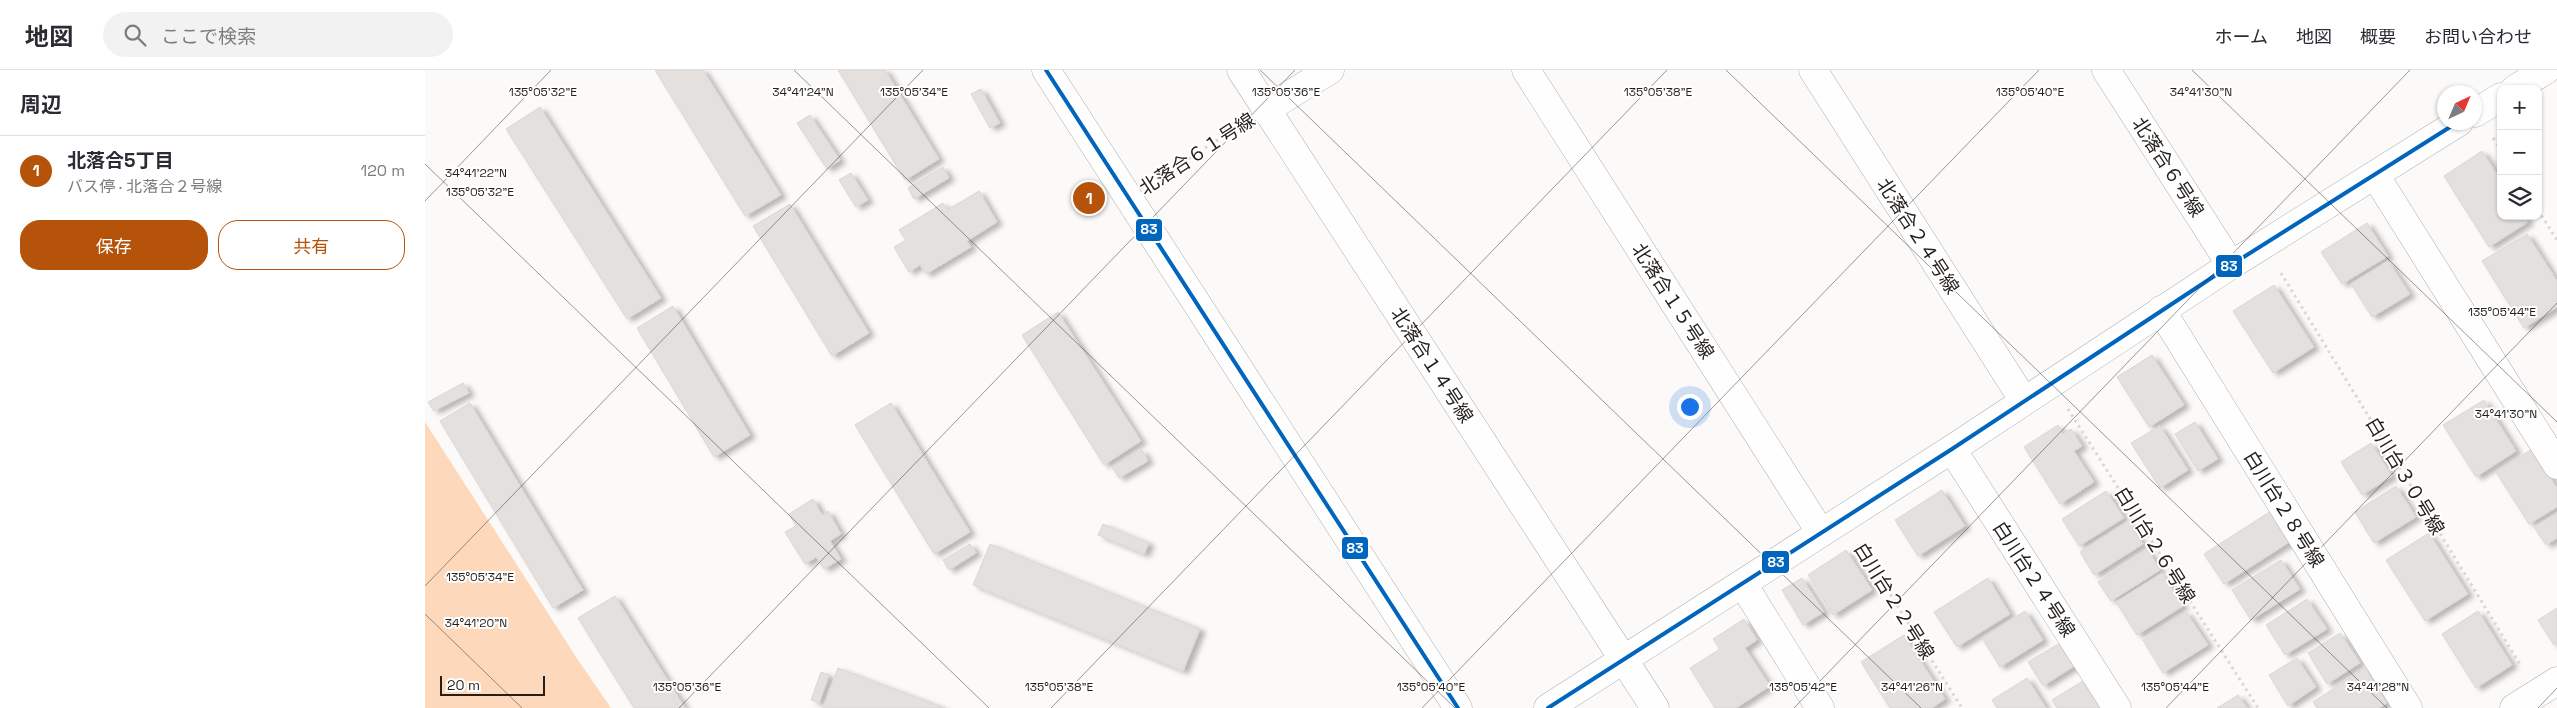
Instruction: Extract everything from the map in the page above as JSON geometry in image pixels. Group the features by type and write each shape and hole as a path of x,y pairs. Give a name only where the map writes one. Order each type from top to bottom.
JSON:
{"street":[{"path":"1046,70 1459,708"},
{"name":"北落合１４号線","path":"1241,70 1265,110 1655,708"},
{"path":"1265,110 1330,70"},
{"name":"北落合１５号線","path":"1525,70 1832,526"},
{"name":"北落合２４号線","path":"1813,70 2024,401"},
{"name":"北落合６号線","path":"2106,70 2231,264"},
{"path":"2522,85 2546,70"},
{"path":"2482,109 2497,99"},
{"path":"1547,708 1952,449 2231,264 2446,130"},
{"path":"2375,175 2557,465"},
{"name":"白川台２８号線","path":"2161,310 2408,708"},
{"name":"白川台２４号線","path":"1952,449 2117,708"},
{"path":"1743,584 1820,708"},
{"path":"2514,708 2547,687"}],"path":[{"name":"北落合６１号線","path":"1129,198 1265,110"},
{"path":"2542,216 2557,240"},
{"name":"白川台３０号線","path":"2263,244 2547,687"},
{"name":"白川台２６号線","path":"2052,383 2258,708"},
{"name":"白川台２２号線","path":"1832,526 1962,708"}],"shaded area":[{"path":"425,422 578,660 611,708 425,708"}],"building":[{"path":"655,70 703,70 781,195 745,216"},
{"path":"838,70 885,70 939,159 905,180"},
{"path":"981,89 1000,123 990,128 971,94"},
{"path":"540,107 661,298 627,319 506,129"},
{"path":"810,115 840,160 827,169 797,123"},
{"path":"2482,151 2497,174 2497,220 2527,220 2528,222 2489,247 2444,176"},
{"path":"943,167 949,178 914,199 908,188"},
{"path":"851,173 868,200 856,207 839,180"},
{"path":"979,191 997,222 967,241 971,247 926,274 920,265 909,272 894,247 906,240 899,230 943,203 947,210"},
{"path":"790,204 869,333 832,356 753,226"},
{"path":"2367,223 2388,256 2342,284 2321,252"},
{"path":"2527,234 2557,281 2557,307 2524,328 2482,261"},
{"path":"2388,261 2410,294 2372,317 2351,284"},
{"path":"2274,285 2314,347 2273,373 2233,311"},
{"path":"673,306 750,435 714,457 637,328"},
{"path":"1058,312 1141,441 1104,465 1022,335"},
{"path":"2152,355 2184,405 2149,427 2117,377"},
{"path":"463,383 469,393 434,411 428,402"},
{"path":"2484,400 2516,451 2476,477 2443,425"},
{"path":"470,403 583,590 553,608 440,421"},
{"path":"891,403 970,532 934,554 855,425"},
{"path":"2195,422 2218,459 2198,471 2175,434"},
{"path":"2058,425 2063,434 2071,429 2082,446 2074,451 2094,482 2060,504 2024,447"},
{"path":"2160,426 2188,470 2160,488 2131,443"},
{"path":"2371,443 2392,476 2362,495 2341,462"},
{"path":"2532,449 2557,488 2557,507 2529,524 2496,472"},
{"path":"1142,450 1148,461 1119,478 1112,467"},
{"path":"2396,486 2416,517 2374,543 2355,512"},
{"path":"1942,490 1965,526 1918,556 1895,520"},
{"path":"2106,491 2124,518 2079,546 2062,519"},
{"path":"813,499 822,515 828,511 841,534 830,541 841,559 824,569 816,557 805,564 785,532 796,526 789,514"},
{"path":"2271,511 2291,541 2224,584 2204,554"},
{"path":"2557,513 2557,538 2546,545 2534,527"},
{"path":"2128,521 2143,544 2094,575 2080,552"},
{"path":"1103,524 1149,543 1144,554 1098,535"},
{"path":"2429,533 2468,594 2425,621 2386,560"},
{"path":"970,544 976,553 949,570 943,560"},
{"path":"990,544 1200,629 1183,671 973,585"},
{"path":"1846,550 1872,590 1833,615 1808,575"},
{"path":"2148,550 2160,570 2111,601 2098,582"},
{"path":"2281,560 2300,589 2251,620 2232,590"},
{"path":"2162,573 2183,606 2137,635 2116,602"},
{"path":"1802,578 1824,612 1803,625 1782,590"},
{"path":"1988,578 2010,614 1957,647 1934,612"},
{"path":"615,596 685,708 634,708 578,618"},
{"path":"2307,599 2327,629 2285,655 2266,625"},
{"path":"2557,608 2557,643 2554,645 2538,620"},
{"path":"2025,611 2043,640 2000,667 1982,638"},
{"path":"2478,611 2512,665 2476,688 2442,634"},
{"path":"2186,612 2208,645 2163,673 2143,640"},
{"path":"1744,619 1757,640 1745,648 1770,686 1736,708 1715,708 1690,668 1720,649 1713,639"},
{"path":"2340,633 2360,663 2327,684 2308,653"},
{"path":"1904,635 1945,699 1932,708 1890,708 1861,662"},
{"path":"2065,640 2079,663 2043,686 2028,662"},
{"path":"2297,658 2316,687 2288,706 2269,675"},
{"path":"838,668 945,708 823,708"},
{"path":"2365,668 2387,703 2379,708 2317,708 2313,702"},
{"path":"821,672 829,675 819,703 811,700"},
{"path":"2027,678 2046,708 1997,708 1992,700"},
{"path":"2086,679 2104,708 2057,708 2052,700"},
{"path":"2238,695 2247,708 2217,708"}],"transit line":[{"name":"83","path":"1046,70 1458,708"},
{"name":"83","path":"1548,708 1952,449 2231,265 2445,130"}],"place":[{"name":"北落合5丁目","path":"1089,198"}]}
